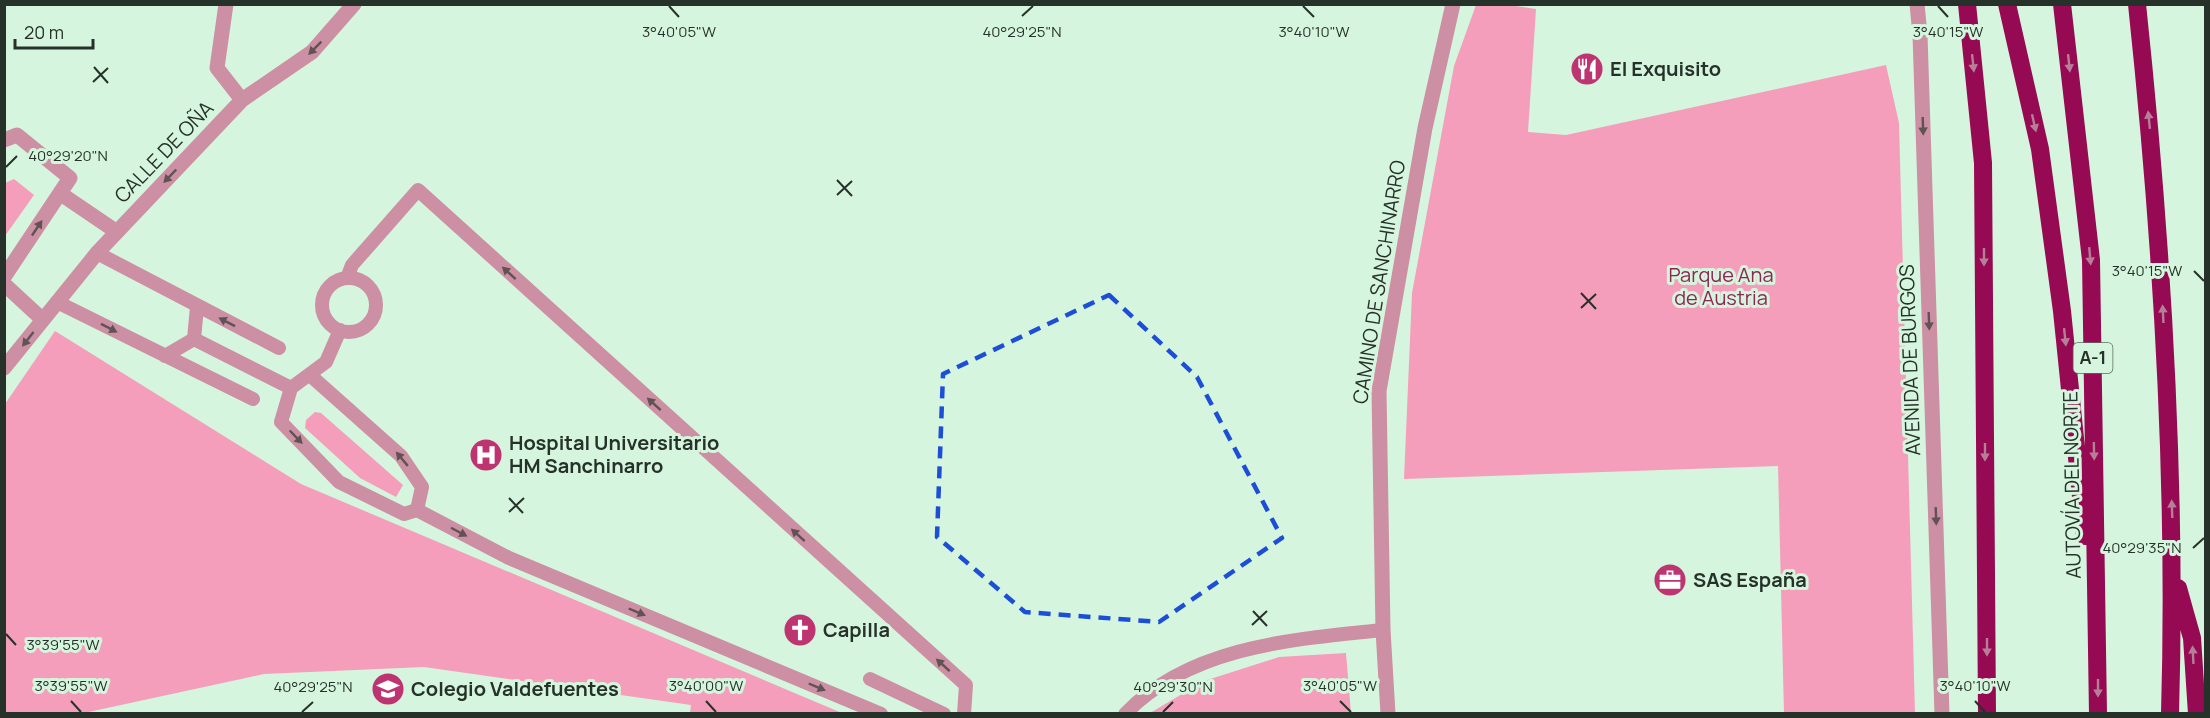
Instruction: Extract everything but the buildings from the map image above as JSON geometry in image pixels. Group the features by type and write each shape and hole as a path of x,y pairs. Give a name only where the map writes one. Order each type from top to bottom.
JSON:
{"highway":[{"path":"1967,4 1983,163 1987,714"},
{"path":"2007,4 2040,149 2062,311 2098,661"},
{"name":"AUTOVÍA DEL NORTE","path":"2062,4 2091,260 2098,714"},
{"path":"2137,4 2152,147 2162,291 2173,568 2170,714"},
{"path":"2173,568 2192,638 2197,714"}],"street":[{"name":"CALLE DE OÑA","path":"226,4 218,68 243,100"},
{"name":"CALLE DE OÑA","path":"4,368 97,253 243,100 312,52 354,4"},
{"name":"CAMINO DE SANCHINARRO","path":"1388,714 1383,630 1379,392 1425,128 1454,4"},
{"name":"AVENIDA DE BURGOS","path":"1917,4 1942,714"},
{"path":"4,140 17,135 70,178 4,277"},
{"name":"CALLE DE OÑA","path":"61,194 117,232"},
{"path":"4,284 43,320"}],"lane":[{"path":"347,278 352,265 418,190 966,686 964,714"},
{"path":"97,253 279,348"},
{"path":"347,278 364,282 370,288 376,304 370,320 364,326 348,332 340,330 326,319 322,301 330,285 347,278"},
{"path":"57,302 253,399"},
{"path":"194,339 197,307"},
{"path":"340,330 326,362 311,376 291,388 281,422 339,482 405,514 417,510 508,558 881,714"},
{"path":"165,356 194,339"},
{"path":"194,339 291,388"},
{"path":"311,376 401,456 422,487 417,510"},
{"path":"1125,714 1140,697 1204,662 1291,640 1383,630"},
{"path":"870,679 944,714"}],"highlighted area":[{"path":"1109,295 1197,377 1282,538 1159,622 1025,612 937,537 943,374"}],"green space":[{"name":"Parque Ana de Austria","path":"1476,5 1509,5 1536,9 1528,132 1566,135 1886,65 1899,123 1915,713 1784,713 1778,466 1404,479 1412,293 1454,66"},
{"path":"14,179 34,195 5,236 5,183"},
{"path":"55,331 301,484 842,713 690,713 691,705 424,667 264,674 84,713 5,713 5,404"},
{"path":"315,412 321,413 403,485 396,497 360,478 305,428 306,420"},
{"path":"1346,653 1351,713 1150,713 1204,681 1279,657"}],"place":[{"name":"El Exquisito","path":"1587,69"},
{"name":"Hospital Universitario HM Sanchinarro","path":"486,455"},
{"name":"SAS España","path":"1670,580"},
{"name":"Capilla","path":"800,630"},
{"name":"Colegio Valdefuentes","path":"388,689"}]}
